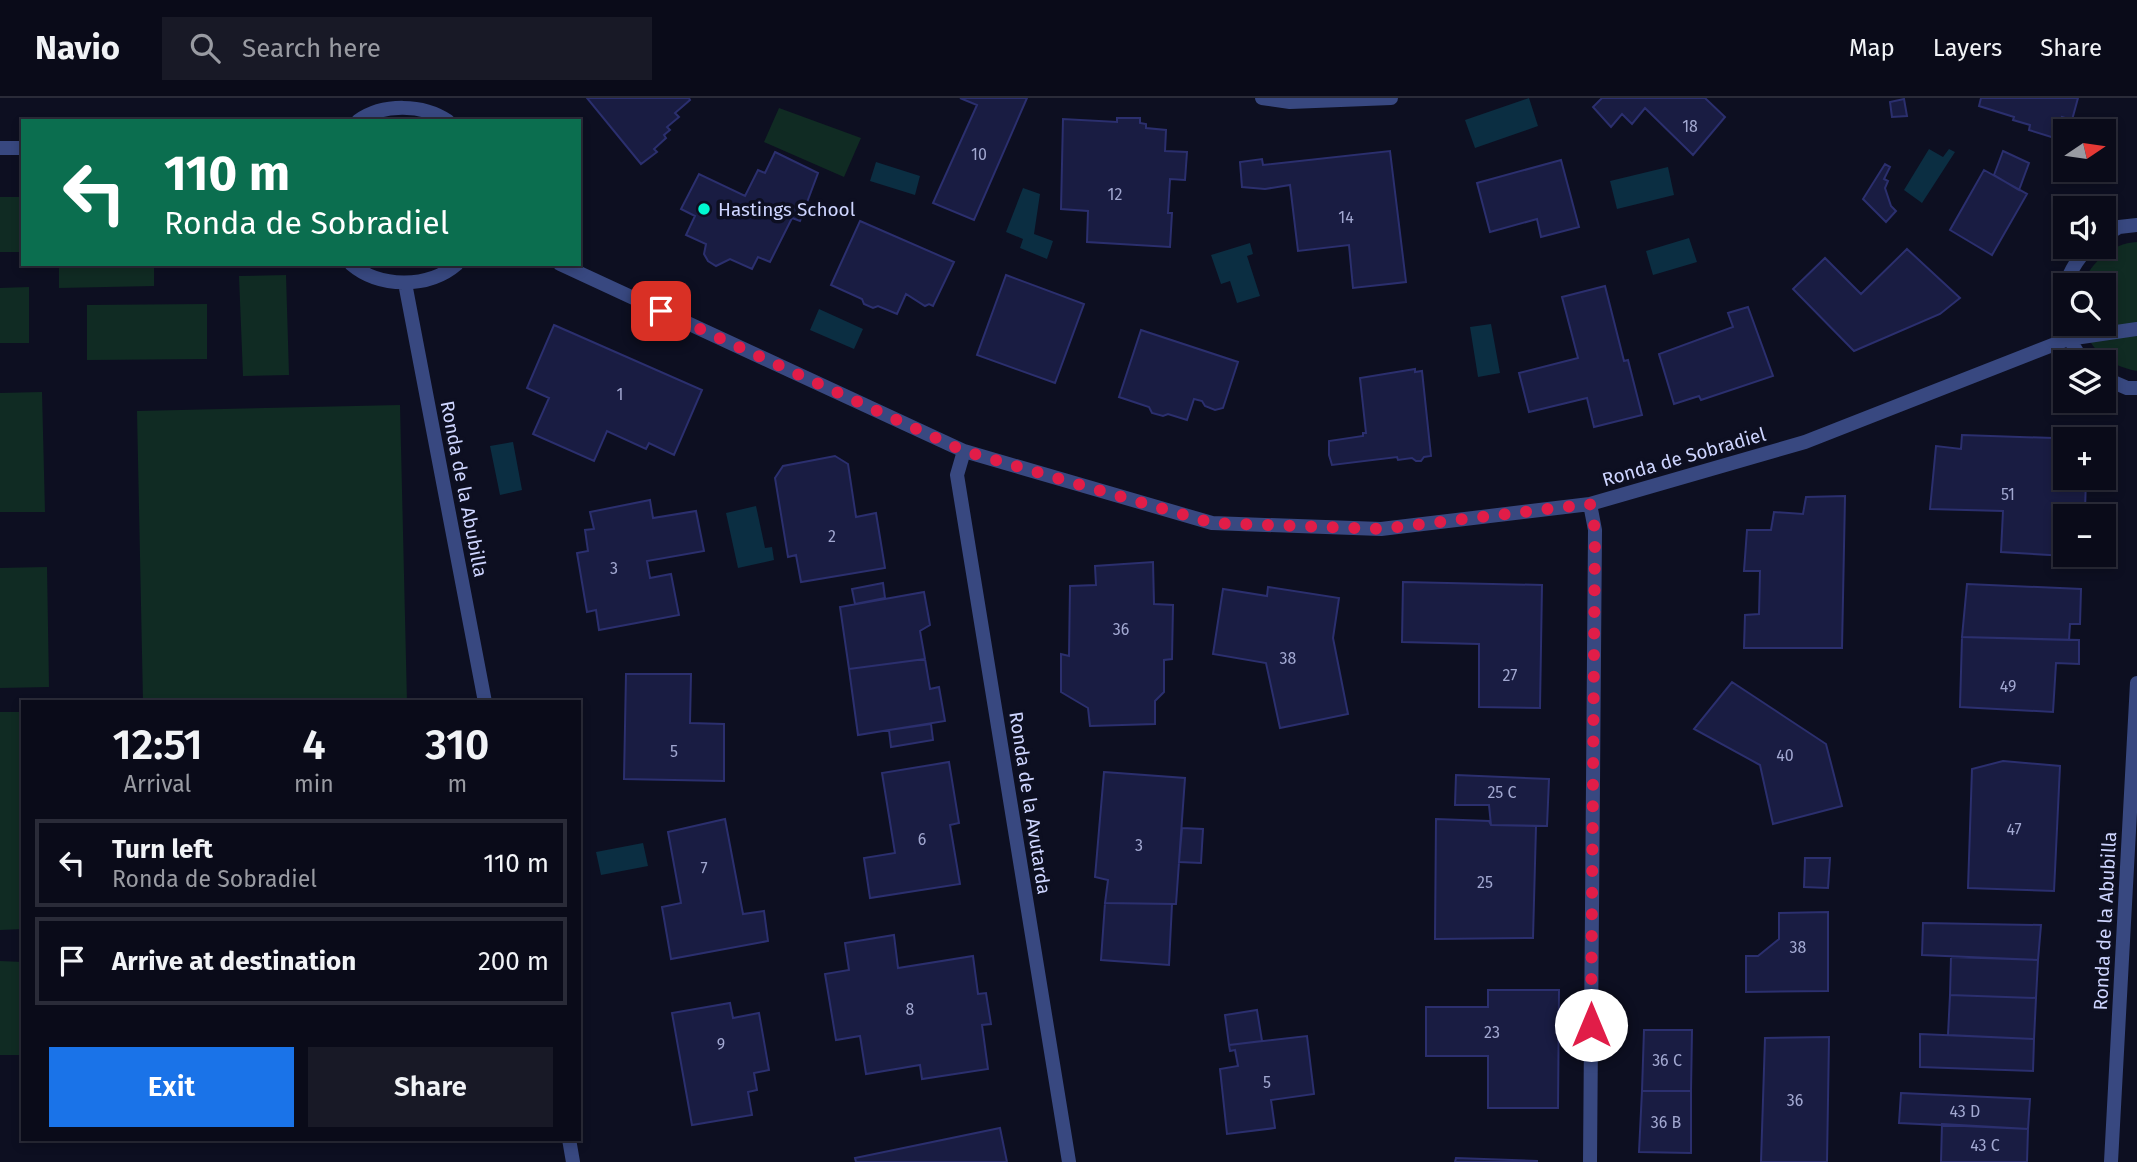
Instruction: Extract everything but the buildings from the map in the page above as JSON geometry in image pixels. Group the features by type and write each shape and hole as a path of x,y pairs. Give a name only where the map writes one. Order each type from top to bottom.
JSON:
{"street":[{"path":"1262,98 1290,102 1391,98"},
{"path":"361,119 387,103 415,108 445,119"},
{"path":"0,148 21,148"},
{"path":"2116,229 2137,225"},
{"path":"2076,350 2068,339 2062,313 2064,285 2077,259"},
{"path":"355,266 378,279 405,283 429,279 453,266"},
{"name":"Ronda de Sobradiel","path":"564,266 964,451 1212,523 1381,529 1590,504 1805,442 2068,339 2137,329"},
{"name":"Ronda de la Abubilla","path":"405,283 485,700"},
{"path":"2116,383 2127,388 2137,388"},
{"name":"Ronda de la Avutarda","path":"964,451 957,475 1069,1162"},
{"path":"1590,504 1595,530 1590,1162"},
{"name":"Ronda de la Abubilla","path":"2111,1162 2137,683"},
{"path":"569,1141 573,1162"}],"green space":[{"path":"779,108 861,138 844,177 764,142"},
{"path":"0,197 21,197 21,252 0,252"},
{"path":"2137,242 2137,371 2116,364 2116,350 2097,350 2087,336 2116,336 2116,273 2089,273 2100,259 2116,259 2116,248"},
{"path":"59,266 154,266 154,286 59,288"},
{"path":"286,275 289,375 243,376 239,276"},
{"path":"29,287 29,343 0,343 0,288"},
{"path":"207,304 207,359 87,360 87,305"},
{"path":"42,392 45,512 0,512 0,393"},
{"path":"400,405 407,700 143,700 137,411"},
{"path":"47,567 49,687 0,688 0,568"},
{"path":"0,712 21,712 21,929 0,930"},
{"path":"0,961 21,962 21,1055 0,1055"}],"water":[{"path":"1529,98 1538,126 1475,148 1465,120"},
{"path":"1929,149 1943,157 1949,149 1955,152 1922,203 1904,190"},
{"path":"876,162 920,176 915,195 870,181"},
{"path":"1668,167 1674,195 1617,209 1610,181"},
{"path":"1023,188 1040,194 1034,234 1053,241 1047,259 1020,248 1023,239 1006,232"},
{"path":"1689,238 1697,262 1653,275 1646,251"},
{"path":"1250,243 1253,254 1247,256 1260,296 1237,303 1230,281 1221,284 1211,255"},
{"path":"819,309 863,329 854,349 810,330"},
{"path":"1491,324 1500,373 1478,377 1470,327"},
{"path":"513,442 522,490 500,495 490,446"},
{"path":"756,506 765,548 772,547 774,560 738,568 726,513"},
{"path":"643,843 648,866 601,875 596,852"}],"place":[{"name":"Hastings School","path":"704,209"}],"route":[{"path":"661,311 964,451 1212,523 1381,529 1590,504 1595,530 1591,1025"}]}
